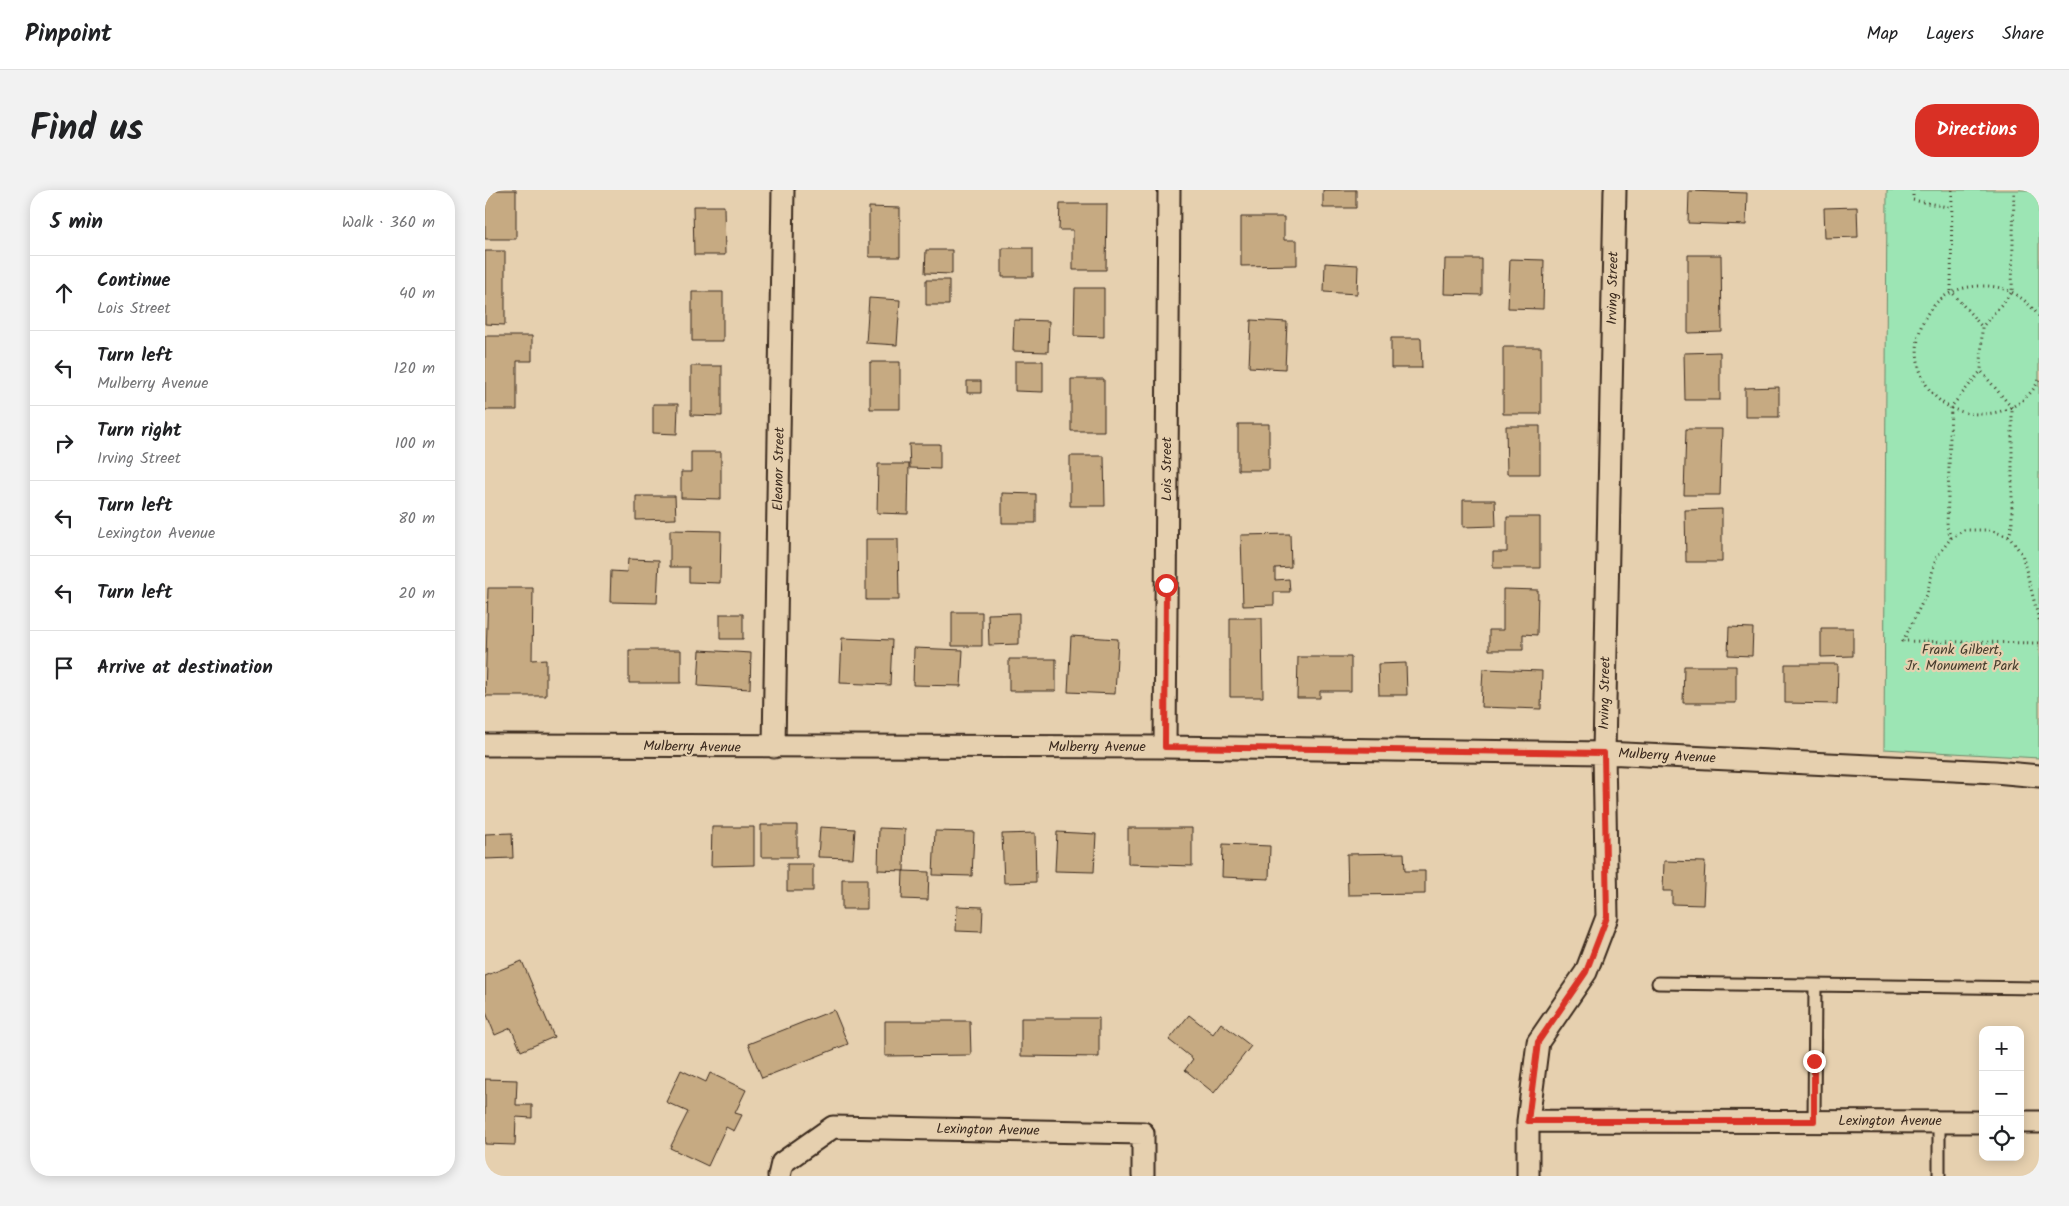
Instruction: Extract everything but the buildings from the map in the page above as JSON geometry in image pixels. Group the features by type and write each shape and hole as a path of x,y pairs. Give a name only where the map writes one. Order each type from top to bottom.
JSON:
{"street":[{"name":"Eleanor Street","path":"774,747 783,190"},
{"name":"Lois Street","path":"1165,747 1169,190"},
{"name":"Irving Street","path":"1527,1176 1528,1121 1538,1042 1586,972 1607,917 1604,753 1615,190"},
{"name":"Mulberry Avenue","path":"485,745 1165,747 1604,753 1995,772 2039,776"},
{"name":"Lexington Avenue","path":"1528,1121 1979,1122"},
{"path":"2024,1122 2039,1122"},
{"name":"Lexington Avenue","path":"779,1176 782,1163 833,1127 1143,1133 1143,1176"}],"lane":[{"path":"1658,983 2039,988"},
{"path":"1814,1121 1815,986"},
{"path":"1939,1122 1939,1176"}],"path":[{"path":"1913,190 1913,200 1952,208"},
{"path":"1952,190 1951,291 1982,327"},
{"path":"1951,538 1947,527 1951,407 1981,371 1982,327 2012,292 2014,190"},
{"path":"2039,316 2027,301 2012,292 1995,286 1967,286 1951,291 1935,303 1922,322 1917,342 1918,365 1926,385 1936,397 1951,407 1969,414 1994,414 2013,408 2034,390 2039,380"},
{"path":"1981,371 2013,408 2012,525 2009,537"},
{"path":"2039,620 2022,554 2009,537 1990,530 1964,530 1951,538 1936,558 1927,593 1903,641 2039,643"}],"green space":[{"name":"Frank Gilbert, Jr. Monument Park","path":"1887,190 2039,190 2039,758 1884,749"}],"route":[{"path":"1166,585 1165,747 1604,753 1607,917 1586,972 1538,1042 1528,1121 1814,1121 1814,1061"}]}
